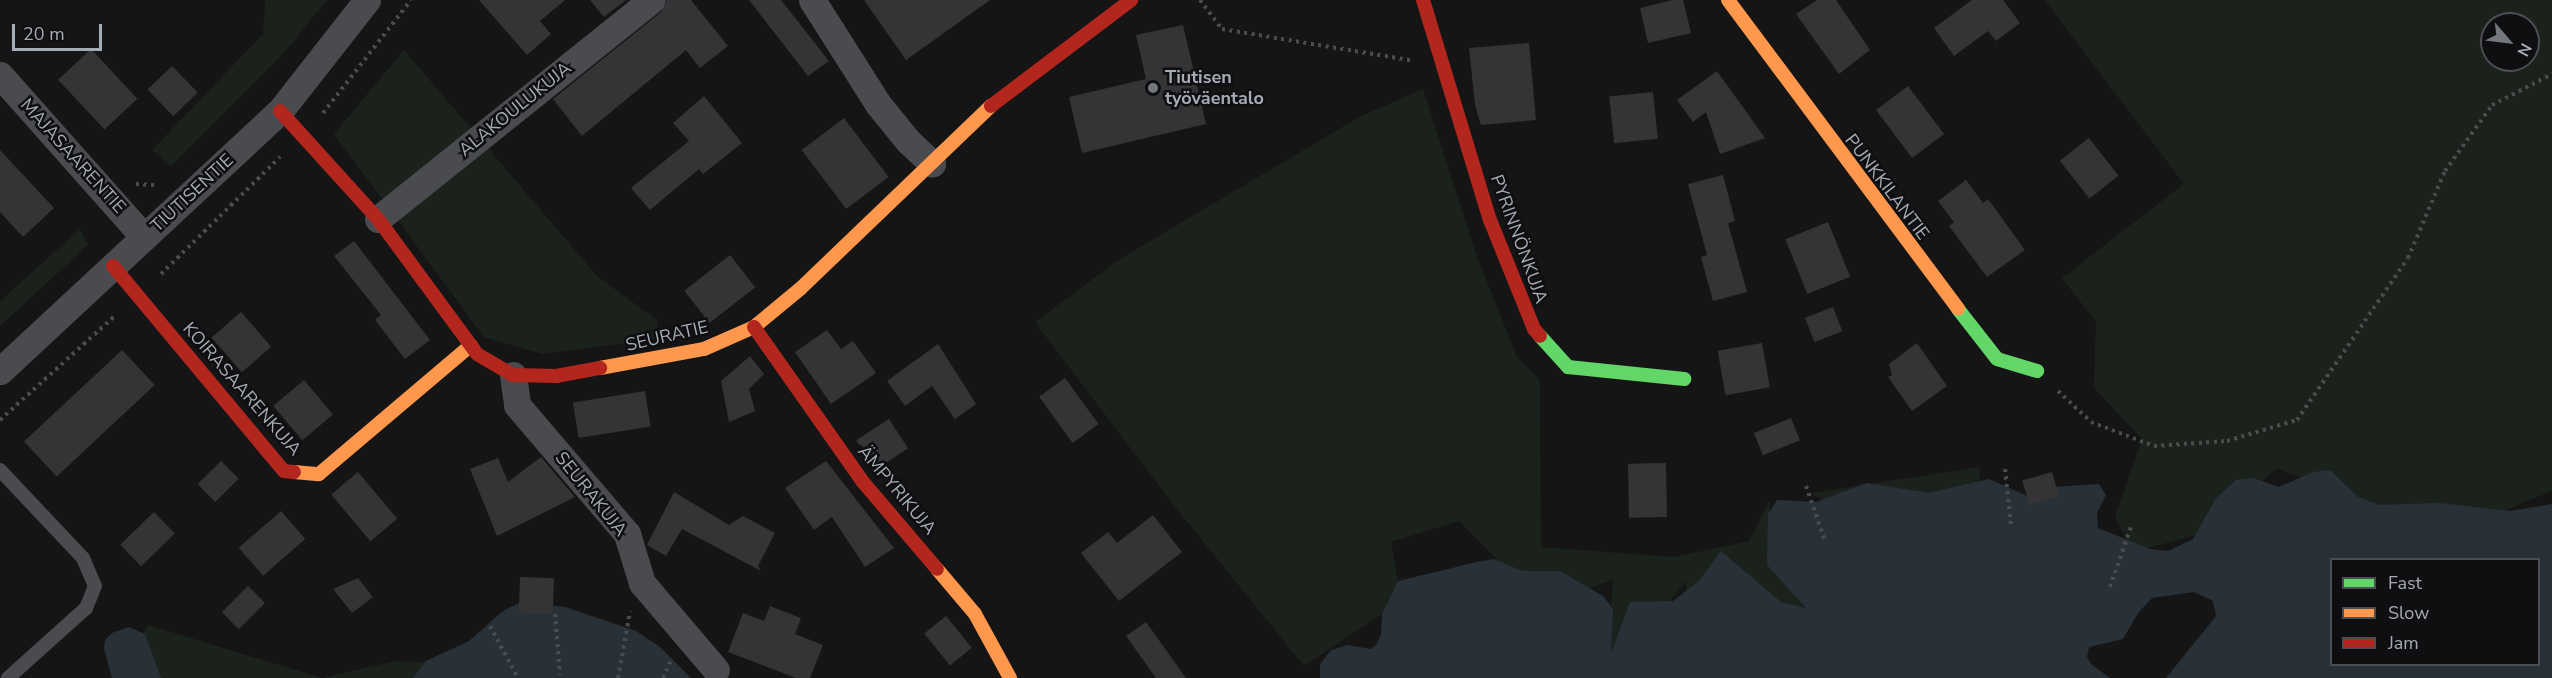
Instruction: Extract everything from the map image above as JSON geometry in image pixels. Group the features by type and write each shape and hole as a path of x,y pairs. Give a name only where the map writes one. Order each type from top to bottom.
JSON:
{"street":[{"name":"TIUTISENTIE","path":"0,371 280,111 367,0"},
{"name":"ALAKOULUKUJA","path":"378,219 651,0"},
{"path":"812,0 878,104 908,141 932,163"},
{"name":"SEURATIE","path":"280,111 304,134 378,219 471,345 491,364 513,375 556,376 704,349 754,327 800,289 980,116 1131,0"},
{"name":"PYRINNÖNKUJA","path":"1423,0 1438,58 1490,220 1533,329 1568,367 1684,379"},
{"name":"PUNKKILANTIE","path":"1728,0 1854,174 1997,359 2037,371"},
{"name":"MAJASAARENTIE","path":"0,75 144,237"},
{"name":"KOIRASAARENKUJA","path":"113,266 284,471 319,474 471,345"},
{"name":"ÄMPYRIKUJA","path":"754,327 863,482 975,614 1010,678"},
{"name":"SEURAKUJA","path":"513,375 517,405 627,534 642,583 716,670"}],"lane":[{"path":"0,470 83,558 95,586 86,608 8,678"}],"path":[{"path":"0,420 137,296 304,134 411,0"},
{"path":"1200,0 1222,29 1416,61 1438,58"},
{"path":"2037,371 2091,422 2154,446 2227,441 2297,420 2408,258 2445,171 2492,105 2552,74"},
{"path":"2005,469 2011,526"},
{"path":"1806,486 1825,541"},
{"path":"2110,587 2132,524"},
{"path":"618,678 630,609"},
{"path":"555,614 560,675"},
{"path":"490,626 518,678"},
{"path":"663,678 668,662 674,658"}],"shaded area":[{"path":"265,0 327,0 284,53 171,166 152,150 263,34"},
{"path":"2045,0 2552,0 2552,491 2501,512 2431,524 2277,469 2196,535 2133,552 2115,517 2142,439 2094,388 2096,322 2062,278 2184,184"},
{"path":"404,50 597,276 658,321 656,339 542,354 484,337 334,134"},
{"path":"1423,89 1476,254 1517,357 1540,380 1541,547 1674,557 1749,541 1769,501 1780,577 1859,647 1689,663 1686,581 1653,621 1606,663 1613,580 1505,617 1498,560 1459,521 1391,542 1398,581 1382,614 1304,666 1168,498 1035,322 1117,261 1359,117"},
{"path":"80,229 88,245 0,326 0,301"},
{"path":"1980,467 1978,507 1858,519 1810,493"},
{"path":"2330,470 2358,497 2379,505 2439,503 2510,511 2552,504 2552,678 2166,678 2216,616 2213,601 2194,592 2152,598 2138,613 2123,639 2089,647 2087,657 2091,664 2110,678 1320,678 1320,664 1331,650 1348,645 1371,649 1376,645 1381,635 1382,614 1398,581 1494,559 1522,571 1560,571 1603,596 1613,609 1611,653 1630,602 1673,601 1699,581 1721,551 1781,602 1806,608 1767,565 1768,514 1777,500 1816,502 1867,483 1929,493 1989,479 2027,496 2052,487 2099,484 2106,495 2097,513 2098,528 2150,549 2168,551 2193,539 2216,498 2236,480 2253,478 2279,487 2313,472"},
{"path":"521,602 565,607 636,631 660,647 691,678 413,678 426,661 469,641 503,611"},
{"path":"148,625 322,678 118,678"},
{"path":"129,627 145,634 161,678 112,678 104,649 105,640 112,633"},
{"path":"395,661 443,663 431,678 322,678"}],"building":[{"path":"479,0 565,0 540,21 551,34 527,55"},
{"path":"590,0 626,0 604,17"},
{"path":"666,0 691,0 728,46 700,68 686,50 582,136 553,99 661,12"},
{"path":"749,0 781,0 829,61 808,76"},
{"path":"864,0 990,0 906,60"},
{"path":"1672,0 1683,0 1691,33 1648,43 1640,8"},
{"path":"1817,0 1836,0 1870,50 1839,74 1796,14"},
{"path":"1972,0 2003,0 2020,23 1996,41 1988,31 1954,56 1934,28"},
{"name":"Tiutisen työväentalo","path":"1183,25 1206,124 1082,153 1069,97 1146,79 1136,35"},
{"path":"1529,43 1536,120 1481,125 1475,105 1469,48"},
{"path":"91,49 137,99 104,129 58,80"},
{"path":"172,66 198,93 173,116 148,90"},
{"path":"1717,71 1765,138 1720,154 1706,112 1693,122 1677,100"},
{"path":"1908,86 1944,134 1912,158 1876,110"},
{"path":"1653,92 1658,139 1614,143 1609,97"},
{"path":"704,96 742,143 703,174 699,169 650,210 631,188 689,141 673,123"},
{"path":"844,118 889,177 846,209 802,150"},
{"path":"2089,138 2119,176 2089,199 2060,161"},
{"path":"0,150 54,208 23,237 0,212"},
{"path":"1723,175 1735,221 1728,223 1747,292 1713,301 1701,257 1707,255 1688,184"},
{"path":"1966,180 1983,203 1988,199 2025,250 1987,277 1949,226 1954,222 1938,201"},
{"path":"1828,222 1850,277 1807,294 1785,239"},
{"path":"354,241 430,340 405,359 375,320 381,315 334,256"},
{"path":"730,255 755,287 710,323 684,291"},
{"path":"1833,307 1842,331 1814,342 1805,318"},
{"path":"241,312 271,347 242,372 212,338"},
{"path":"827,330 841,349 853,341 876,373 831,404 795,352"},
{"path":"1762,343 1770,387 1725,395 1718,351"},
{"path":"1917,343 1947,386 1912,411 1888,377 1892,375 1889,364"},
{"path":"938,344 976,404 955,419 932,386 905,406 887,381"},
{"path":"122,350 155,385 57,476 24,441"},
{"path":"750,356 764,374 749,389 755,411 729,422 721,381"},
{"path":"1065,378 1099,424 1073,443 1039,397"},
{"path":"304,380 333,414 302,440 273,406"},
{"path":"645,391 651,427 579,438 573,402"},
{"path":"1791,418 1800,440 1763,455 1754,433"},
{"path":"889,419 908,448 875,470 856,440"},
{"path":"541,457 575,497 497,536 470,469 498,458 508,482"},
{"path":"221,461 239,479 215,502 198,484"},
{"path":"826,461 894,548 865,567 832,517 814,530 785,488"},
{"path":"1666,463 1667,517 1629,518 1628,464"},
{"path":"358,472 397,519 370,541 331,494"},
{"path":"2052,472 2059,496 2029,505 2022,481"},
{"path":"674,492 729,525 743,516 775,533 758,566 761,571 682,529 666,556 647,545"},
{"path":"281,511 305,539 263,576 239,548"},
{"path":"154,512 175,534 141,566 120,545"},
{"path":"1153,515 1182,552 1119,601 1081,553 1108,532 1117,543"},
{"path":"520,577 554,578 553,614 519,613"},
{"path":"358,578 373,597 352,613 333,589"},
{"path":"248,586 265,603 239,629 222,612"},
{"path":"770,606 801,618 795,634 823,645 810,678 796,678 728,652 743,613 764,621"},
{"path":"946,616 972,648 950,665 924,634"},
{"path":"1146,622 1186,678 1156,678 1126,636"}],"traffic: fast":[{"path":"1958,309 1997,359 2037,371"},
{"path":"1540,336 1568,367 1684,379"}],"traffic: slow":[{"path":"1728,0 1958,309"},
{"path":"600,368 704,349 754,327 800,289 991,106"},
{"path":"294,472 319,474 471,345"},
{"path":"937,569 975,614 1010,678"}],"traffic: jam":[{"path":"991,106 1131,0"},
{"path":"1423,0 1490,220 1534,329 1540,336"},
{"path":"280,111 378,219 477,354 513,375 556,376 600,368"},
{"path":"113,266 284,471 294,472"},
{"path":"754,327 863,482 937,569"}],"place":[{"name":"Tiutisen työväentalo","path":"1153,88"}]}
